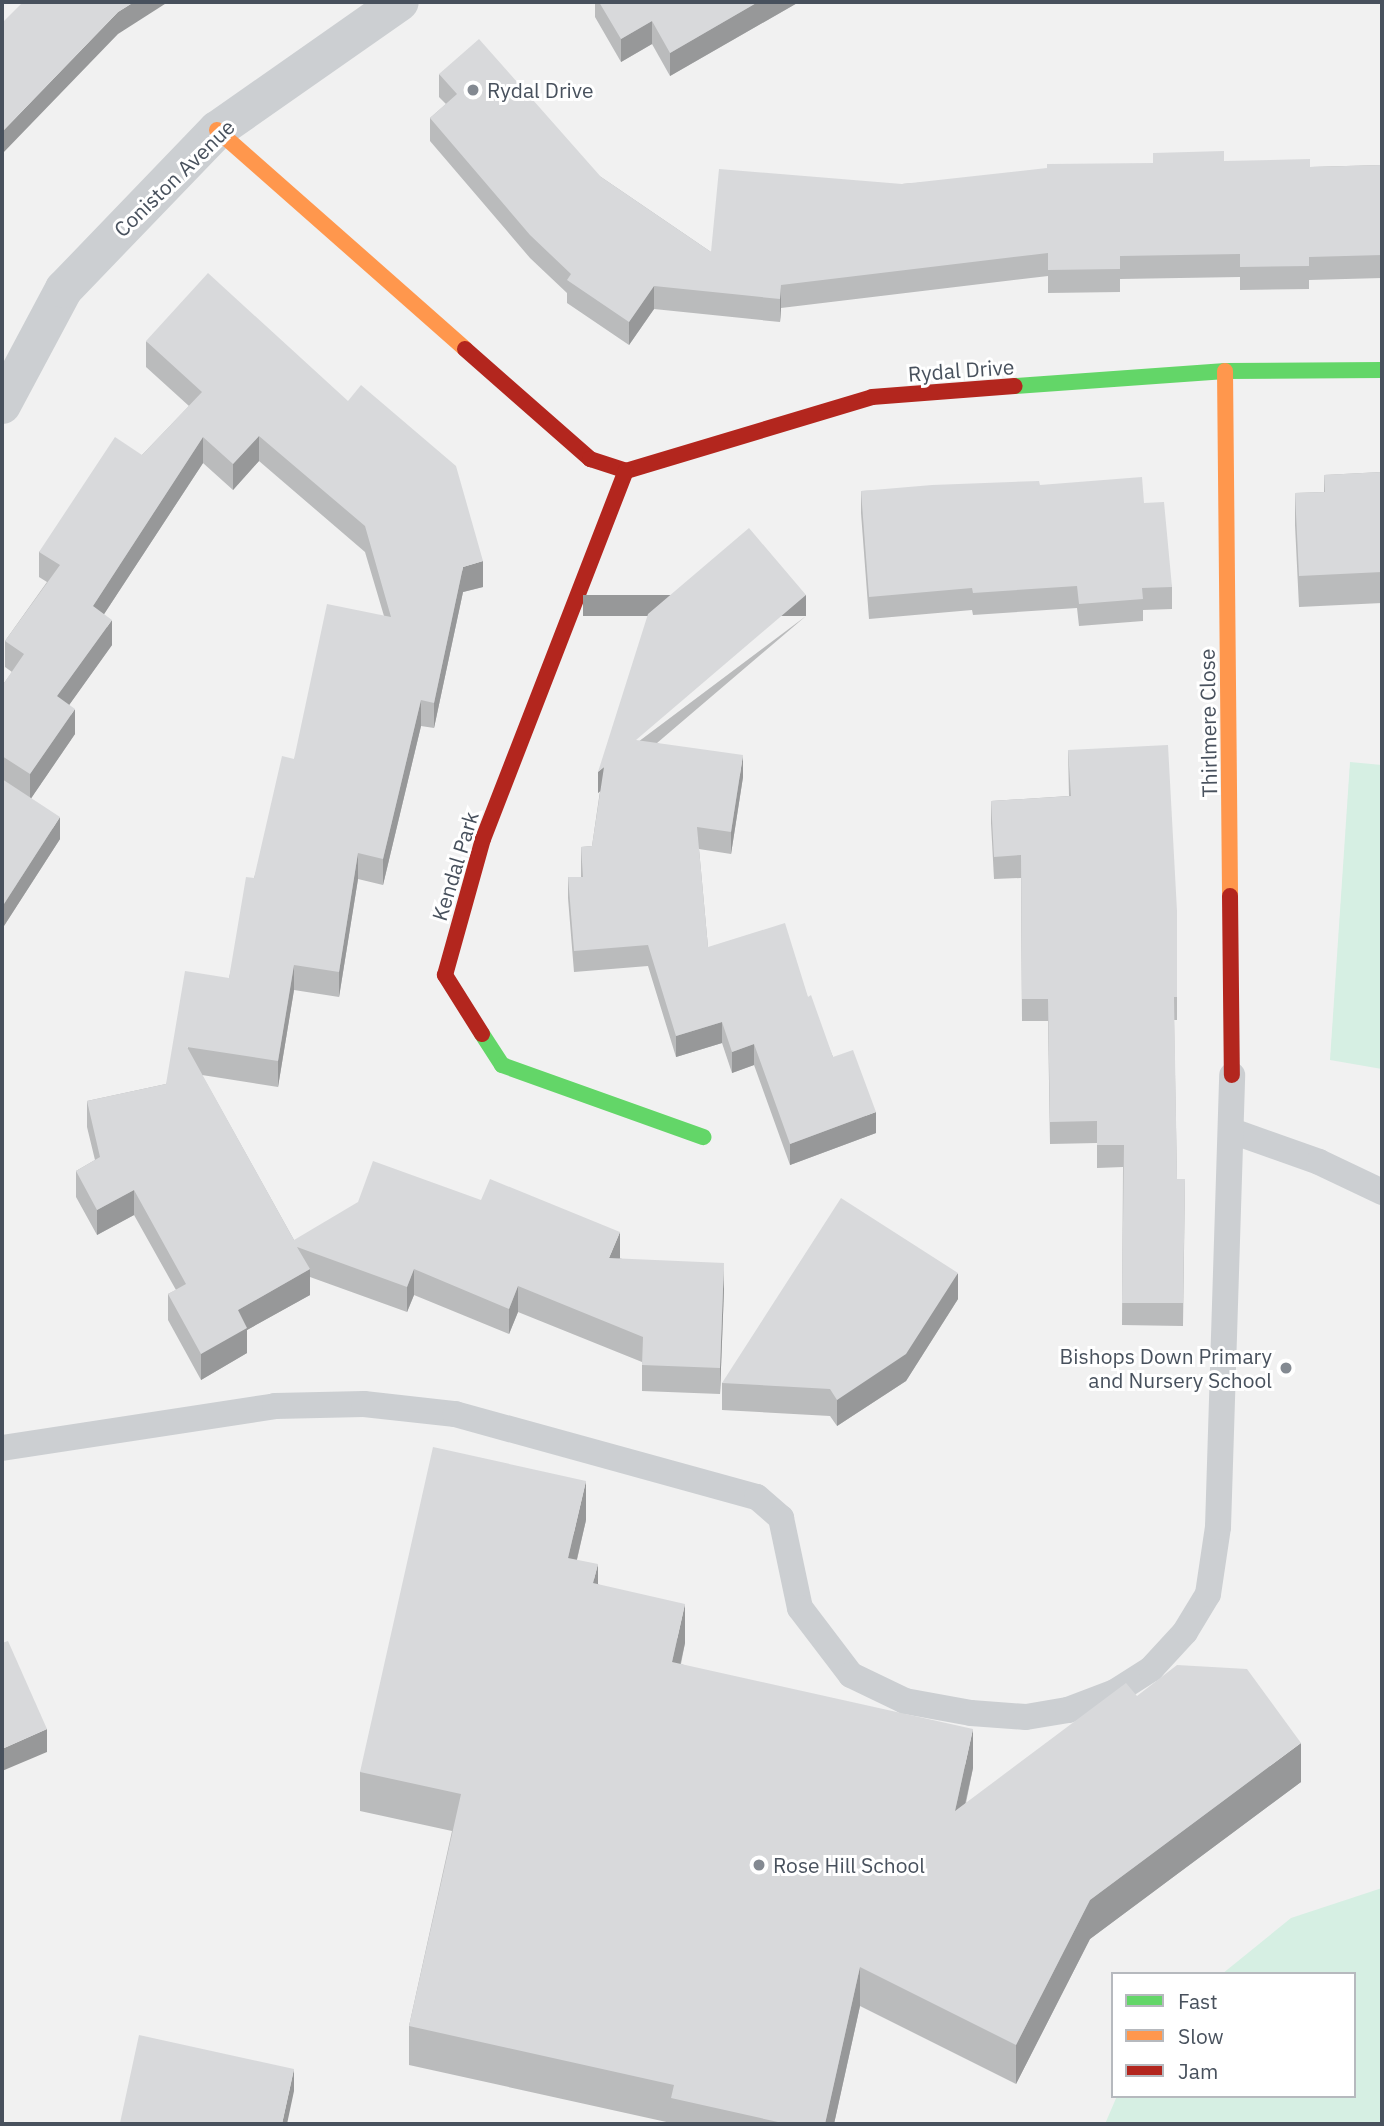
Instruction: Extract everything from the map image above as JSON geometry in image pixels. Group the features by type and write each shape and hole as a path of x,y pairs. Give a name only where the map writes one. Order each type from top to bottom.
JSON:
{"street":[{"name":"Coniston Avenue","path":"2,405 64,289 218,130 400,2"},
{"path":"218,130 590,459 626,471"},
{"name":"Rydal Drive","path":"626,471 872,397 1225,371 1382,370"},
{"name":"Thirlmere Close","path":"1225,371 1232,1075"},
{"name":"Kendal Park","path":"626,471 483,839 445,975 502,1065 703,1137"}],"lane":[{"path":"2,1448 275,1406 364,1404 455,1414 757,1497 781,1518 800,1608 851,1675 905,1701 971,1713 1026,1717 1068,1710 1115,1692 1151,1669 1185,1632 1208,1594 1219,1527 1227,1167 1232,1131 1232,1075"},
{"path":"1232,1131 1319,1162 1382,1192"}],"green space":[{"path":"1350,762 1382,765 1382,1069 1330,1060"},
{"path":"1382,1888 1382,2124 1105,2124 1116,2098 1356,2098 1356,1972 1224,1972 1291,1918"}],"building":[{"path":"23,2 134,2 118,12 2,132 2,23"},
{"path":"599,2 758,2 670,53 652,21 621,39"},
{"path":"479,39 601,177 711,252 719,169 902,184 1047,168 1047,164 1153,163 1153,153 1224,151 1224,161 1310,159 1310,167 1382,165 1382,255 1309,257 1309,266 1240,267 1240,254 1120,256 1120,269 1048,270 1048,253 781,285 780,299 654,286 629,322 567,280 571,274 530,235 430,118 457,94 439,74"},
{"path":"208,273 348,401 361,385 456,466 483,561 463,567 434,703 421,700 383,859 358,853 339,972 294,965 278,1061 187,1047 294,1240 358,1202 373,1161 481,1200 490,1179 620,1232 609,1258 724,1263 720,1368 642,1365 643,1337 518,1286 509,1309 414,1269 407,1287 297,1247 310,1269 238,1310 247,1328 201,1354 168,1294 186,1284 134,1190 97,1210 76,1171 100,1157 87,1101 166,1084 185,971 229,978 246,877 254,878 282,756 294,759 327,604 391,617 365,526 259,436 233,464 203,437 93,606 112,620 57,696 75,709 30,774 2,756 2,686 24,654 5,641 60,565 39,552 115,437 142,455 202,392 146,341"},
{"path":"1382,472 1382,572 1299,576 1295,493 1325,492 1324,475"},
{"path":"1142,477 1144,503 1164,502 1172,587 1142,588 1143,599 1079,604 1077,586 973,593 972,588 869,597 861,491 1039,481 1040,485"},
{"path":"749,528 806,595 636,740 743,755 731,832 697,827 708,947 785,923 808,997 811,995 833,1057 853,1050 876,1112 790,1144 754,1044 732,1052 722,1022 676,1036 648,945 574,951 568,877 583,877 581,847 592,846 604,767 598,772 648,614"},
{"path":"1168,745 1177,911 1177,997 1174,997 1177,1179 1185,1179 1183,1303 1122,1303 1124,1145 1097,1145 1097,1121 1050,1122 1048,999 1022,999 1021,855 994,857 991,801 1071,796 1068,750"},
{"path":"2,779 60,817 2,907"},
{"path":"841,1198 958,1273 906,1354 837,1400 830,1389 722,1383"},
{"path":"1382,1428 1382,1582 1381,1582"},
{"path":"433,1447 586,1481 568,1558 598,1564 593,1583 685,1604 672,1662 973,1729 955,1811 1126,1683 1137,1696 1177,1665 1247,1669 1301,1743 1090,1900 1016,2045 860,1967 825,2124 787,2124 671,2098 674,2085 409,2026 461,1794 360,1772"},
{"path":"8,1641 47,1729 2,1749 2,1643"},
{"path":"139,2035 294,2069 282,2124 120,2123"}],"traffic: fast":[{"path":"1015,386 1225,371 1382,370"},
{"path":"482,1034 502,1065 703,1137"}],"traffic: slow":[{"path":"217,130 465,349"},
{"path":"1225,371 1230,896"}],"traffic: jam":[{"path":"465,349 590,459 626,471 872,397 1015,386"},
{"path":"482,1034 445,975 483,839 626,471"},
{"path":"1230,896 1232,1075"}],"place":[{"name":"Rydal Drive","path":"473,90"},
{"name":"Bishops Down Primary and Nursery School","path":"1286,1368"},
{"name":"Rose Hill School","path":"759,1865"}]}
